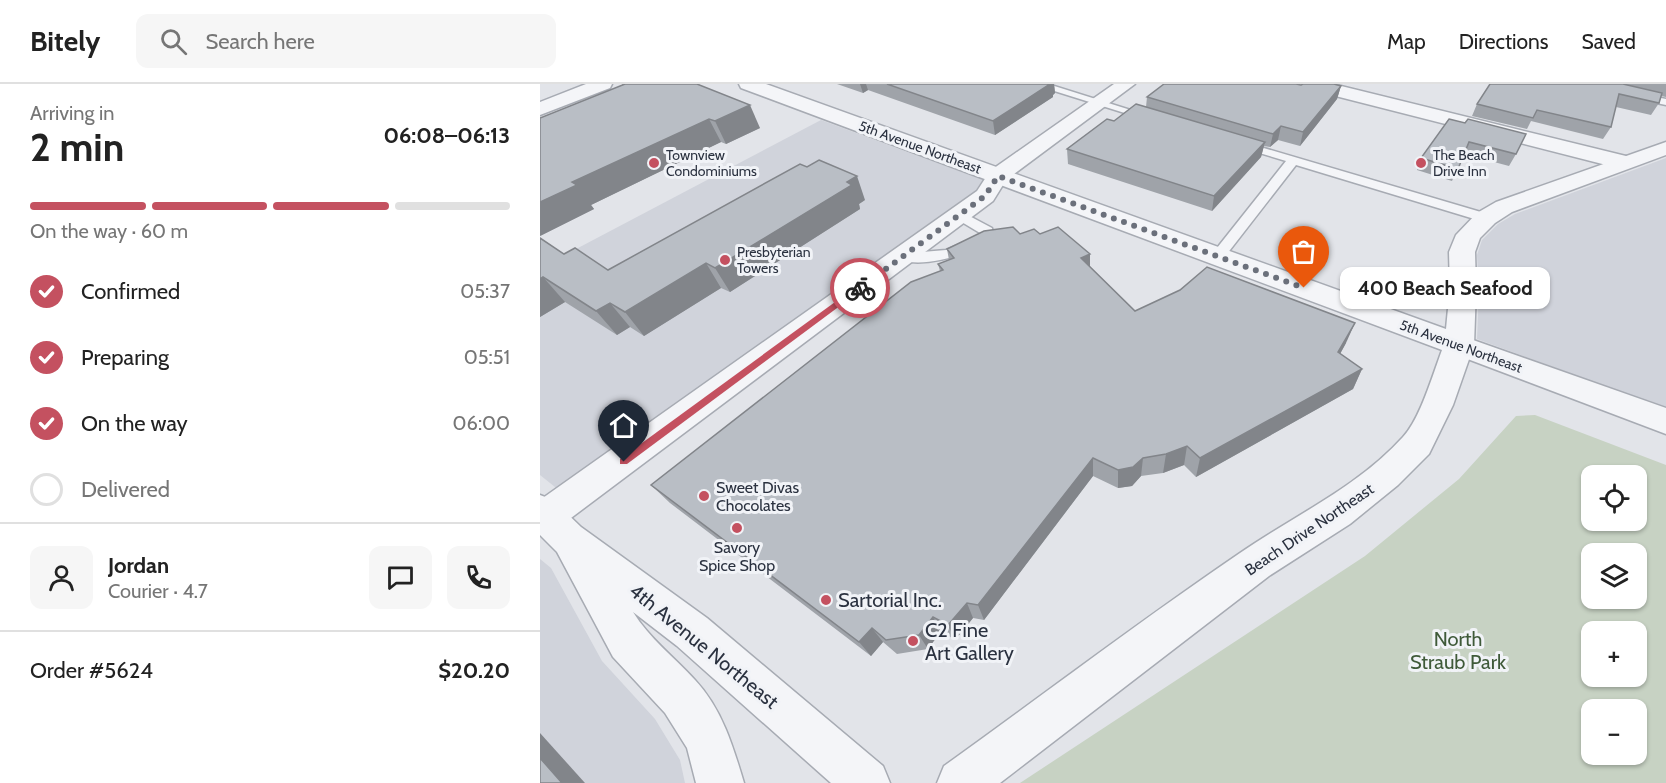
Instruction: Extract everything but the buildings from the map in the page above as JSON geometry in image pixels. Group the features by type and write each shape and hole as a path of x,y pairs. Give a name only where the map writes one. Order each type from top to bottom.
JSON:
{"street":[{"path":"540,109 603,84"},
{"name":"5th Avenue Northeast","path":"748,84 1666,421"},
{"path":"720,783 708,739 681,697 628,642 549,522 985,196 998,176 1126,84"},
{"path":"1311,84 1622,162"},
{"name":"Beach Drive Northeast","path":"961,783 1256,564 1338,513 1386,475 1417,445 1437,405 1459,345 1463,288 1462,252 1468,235 1486,218 1504,207 1622,162 1666,148"},
{"name":"4th Avenue Northeast","path":"549,522 692,632 866,783"}],"lane":[{"path":"1037,84 1160,120"},
{"path":"1624,93 1666,102"},
{"path":"1226,140 1486,218"},
{"path":"1218,256 1293,160"}],"shaded area":[{"path":"821,120 983,180 974,193 560,491 540,475 540,268"},
{"path":"1666,158 1666,408 1477,339 1479,291 1477,255 1482,240 1498,224 1515,214"},
{"path":"540,559 551,568 602,661 655,719 680,760 685,783 540,783"}],"green space":[{"name":"North Straub Park","path":"1535,415 1666,465 1666,783 1020,783 1365,556 1459,479 1516,416"}],"way so far":[{"path":"860,288 985,196 998,176 1304,288"}],"place":[{"name":"Townview Condominiums","path":"654,163"},
{"name":"The Beach Drive Inn","path":"1421,163"},
{"name":"Presbyterian Towers","path":"725,260"},
{"name":"400 Beach Seafood","path":"1304,288"},
{"name":"Sweet Divas Chocolates","path":"704,496"},
{"name":"Savory Spice Shop","path":"737,528"},
{"name":"Sartorial Inc.","path":"826,600"},
{"name":"C2 Fine Art Gallery","path":"913,641"}],"route":[{"path":"624,462 860,288"}]}
